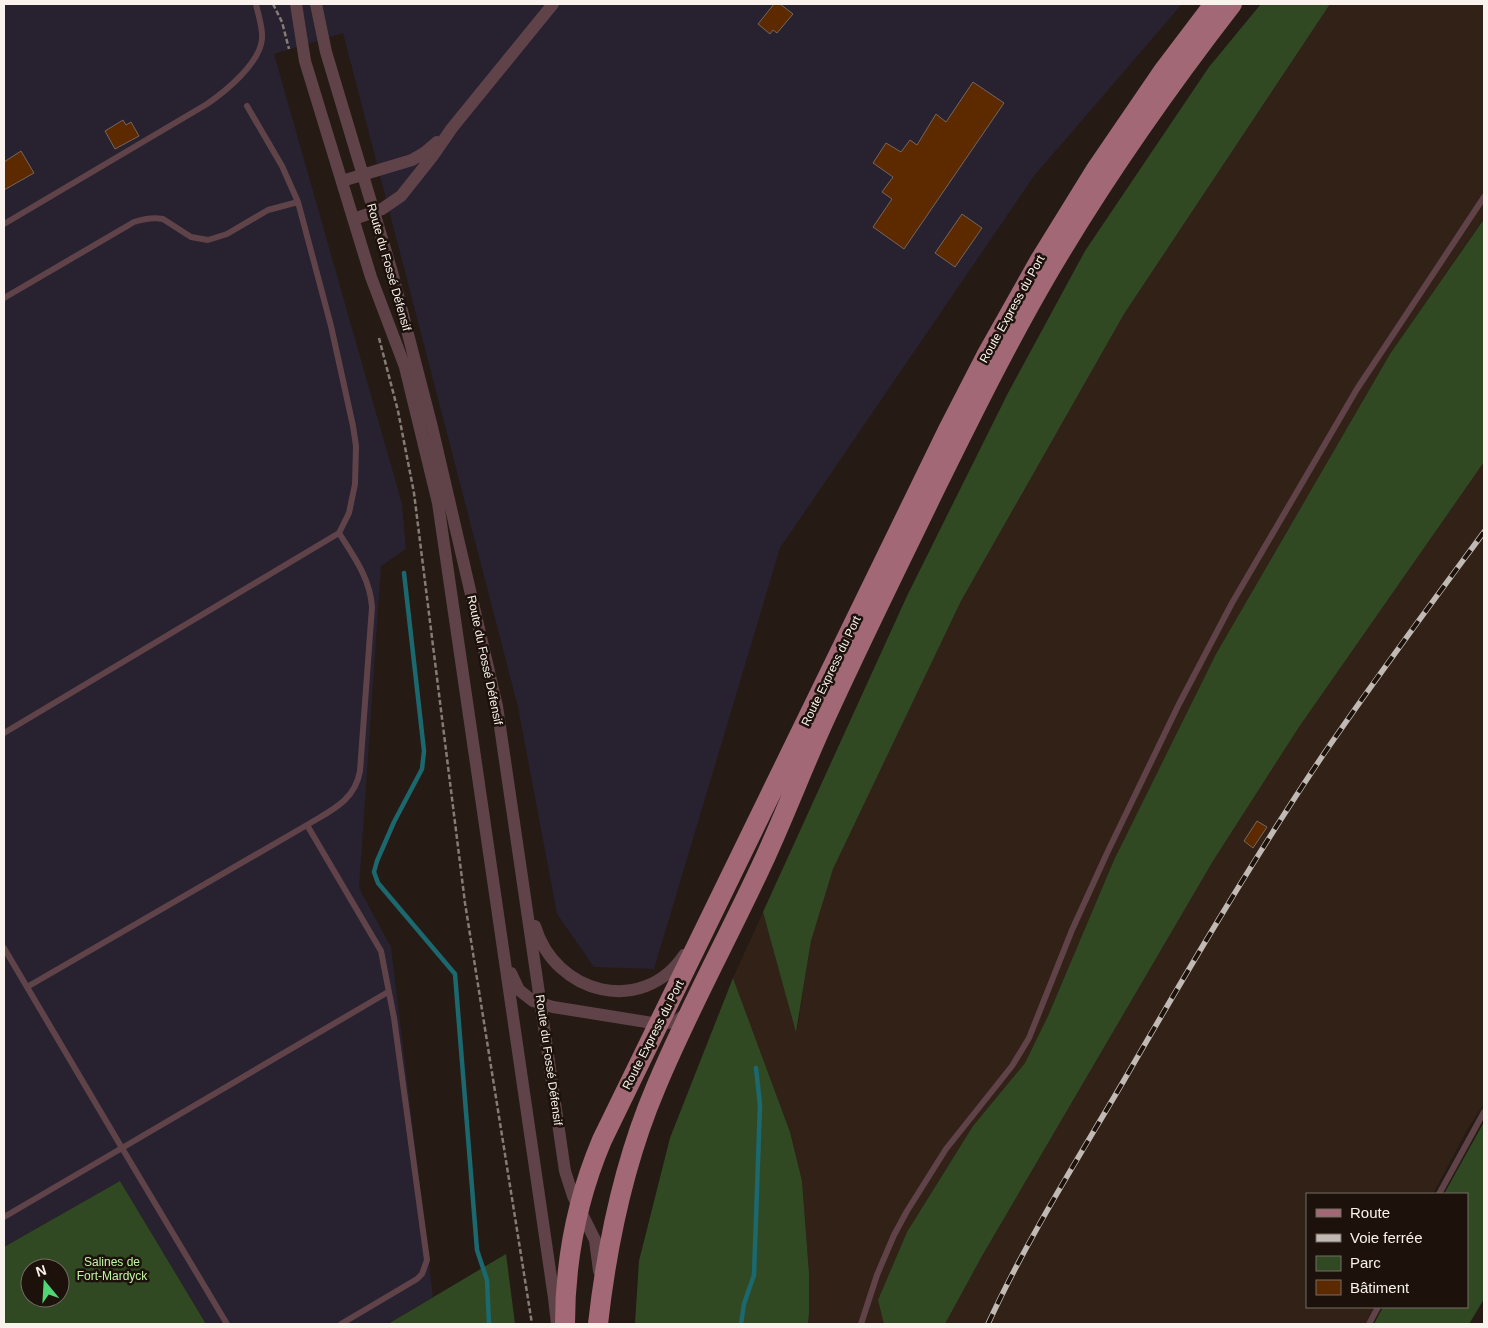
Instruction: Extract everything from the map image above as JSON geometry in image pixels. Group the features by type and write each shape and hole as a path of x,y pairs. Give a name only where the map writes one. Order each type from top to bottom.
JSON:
{"main road":[{"name":"Route Express du Port","path":"565,1324 569,1262 579,1208 592,1164 606,1131 659,1024 692,949 720,898 948,430 999,331 1069,211 1108,150 1177,52 1214,4"},
{"name":"Route Express du Port","path":"601,1293 618,1208 638,1137 656,1087 765,858 831,705 954,449 1003,353 1052,267 1100,189 1156,106 1232,4"},
{"name":"Route du Fossé Défensif","path":"598,1324 601,1293"}],"street":[{"name":"Route du Fossé Défensif","path":"296,4 305,61 371,277 405,367 436,489 557,1324"},
{"name":"Route du Fossé Défensif","path":"316,4 326,52 392,272 432,426 497,706 565,1171 569,1188 592,1233 597,1248 601,1293"},
{"path":"354,219 389,206 401,196 452,128 553,4"},
{"path":"342,181 418,157 452,128"},
{"path":"523,880 536,928 546,952 567,974 589,986 605,990 623,991 654,983 671,972 692,949"},
{"path":"504,951 519,990 528,998 541,1003 659,1024 674,1022 694,1006"}],"lane":[{"path":"4,224 207,104 229,87 252,62 261,43 262,29 256,4"},
{"path":"4,733 339,533 349,513 357,466 355,438 331,326 298,202 284,170 247,106"},
{"path":"861,1324 877,1275 894,1235 907,1211 946,1149 1012,1066 1026,1042 1072,930 1111,845 1179,704 1232,603 1357,389 1484,197"},
{"path":"4,298 134,222 147,218 163,219 191,237 208,240 222,237 268,210 298,202"},
{"path":"27,987 339,806 356,787 360,772 372,606 365,576 339,533"},
{"path":"307,825 381,951 394,1018 427,1260 422,1274 417,1280 341,1324"},
{"path":"4,948 227,1324"},
{"path":"4,1217 388,992"},
{"path":"1440,1193 1484,1112"},
{"path":"1369,1324 1377,1308"}],"path":[{"path":"377,332 398,411 413,485 465,903 532,1324"}],"shaded area":[{"path":"4,4 1182,4 1034,176 780,548 654,969 594,967 557,914 518,707 343,33 274,54 402,504 406,549 381,566 359,888 391,947 433,1297 388,1324 206,1324 120,1181 4,1247"},
{"path":"1330,4 1484,4 1484,218 1390,354 1216,654 1114,860 1048,1016 1025,1063 973,1126 907,1232 878,1300 884,1324 808,1324 809,1273 802,1181 790,1132 733,978 763,912 797,1030 811,941 833,869 961,601 1124,314"},
{"path":"1484,462 1484,1104 1467,1130 1434,1193 1306,1193 1306,1308 1373,1308 1365,1324 945,1324 982,1256 1213,861 1299,727"}],"green space":[{"path":"1261,4 1330,4 1124,314 961,601 833,869 811,941 796,1032 763,912 907,596 1008,393 1085,251 1209,67"},
{"path":"1484,219 1484,462 1299,727 1213,861 982,1256 945,1324 884,1324 878,1300 907,1232 973,1126 1025,1063 1048,1016 1114,860 1216,654 1390,354"},
{"path":"733,978 790,1132 802,1181 809,1273 808,1324 635,1324 639,1261 670,1138"},
{"path":"1484,1122 1484,1299 1469,1324 1374,1324 1382,1308 1468,1308 1468,1193 1445,1193"},
{"name":"Salines de Fort-Mardyck","path":"120,1181 206,1324 4,1324 4,1247"},
{"path":"506,1254 515,1324 388,1324"}],"building":[{"path":"774,4 780,4 793,14 777,33 773,30 770,34 758,24"},
{"path":"973,82 1004,103 904,249 873,227 892,199 882,192 893,177 873,163 886,143 901,152 910,140 917,145 936,114 946,122"},
{"path":"123,120 126,125 131,122 139,136 115,149 105,131"},
{"path":"21,151 34,173 4,190 4,162"},
{"path":"962,214 982,228 955,267 935,253"},
{"path":"1257,821 1267,827 1253,848 1244,841"}],"waterway":[{"path":"404,573 424,751 422,769 394,822 374,872 378,883 455,974 477,1250 487,1280 489,1324"},
{"path":"741,1324 744,1304 754,1275 760,1105 756,1068"}],"railway":[{"path":"988,1324 1052,1202 1194,960 1268,840 1359,703 1484,532"}]}
